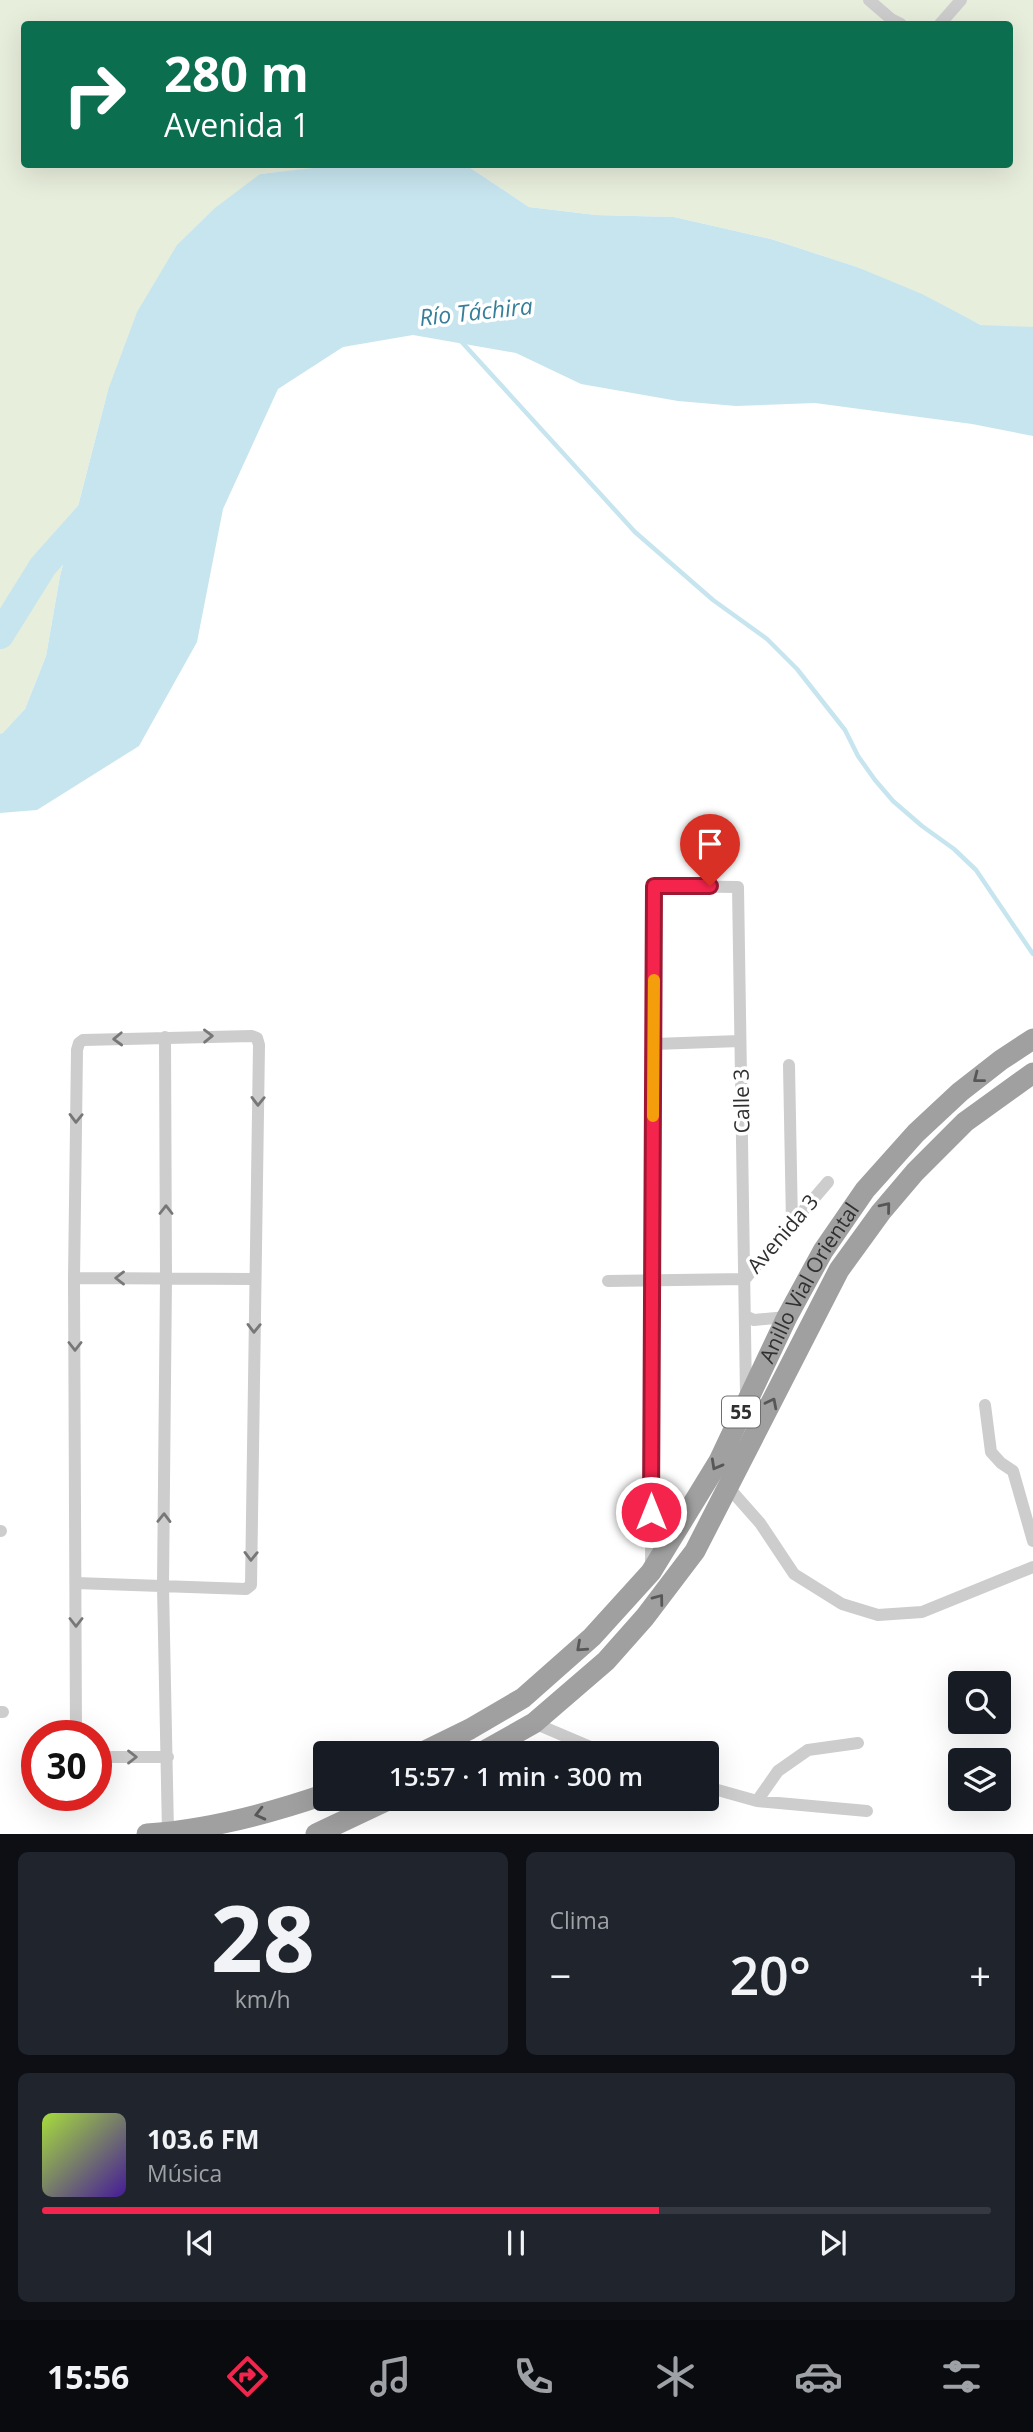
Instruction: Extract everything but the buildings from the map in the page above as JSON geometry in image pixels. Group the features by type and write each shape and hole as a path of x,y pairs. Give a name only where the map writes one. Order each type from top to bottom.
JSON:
{"highway":[{"name":"Anillo Vial Oriental","path":"446,1741 523,1698 592,1637 651,1572 719,1461 823,1251 865,1191 916,1133 960,1092 1033,1039"},
{"name":"Anillo Vial Oriental","path":"502,1741 534,1723 606,1661 645,1617 695,1551 846,1260 915,1172 965,1122 1033,1073"},
{"path":"158,1833 224,1823 313,1798"},
{"path":"316,1833 364,1811"}],"street":[{"path":"869,0 895,21"},
{"path":"943,21 961,0"},
{"name":"Calle 3","path":"654,1044 654,886 738,887 747,1401"},
{"path":"76,1583 246,1589 251,1585 259,1045 257,1038 252,1035 83,1040 79,1043 75,1278 76,1720"},
{"path":"158,1833 167,1757 163,1586 165,1037"},
{"path":"651,1572 654,1044 740,1041"},
{"path":"789,1065 792,1224"},
{"name":"Avenida 3","path":"608,1281 745,1279 828,1182"},
{"path":"75,1278 254,1279"},
{"path":"746,1316 754,1320 788,1317"},
{"path":"985,1405 991,1452 1013,1471 1033,1541"},
{"path":"729,1488 760,1523 794,1574 842,1604 878,1615 922,1612 1033,1567"},
{"path":"651,1512 685,1518"},
{"path":"534,1723 576,1741"},
{"path":"757,1801 778,1771 808,1750 858,1743"},
{"path":"112,1757 167,1757"},
{"path":"719,1790 757,1801 867,1811"}],"green space":[{"path":"0,0 1033,0 1033,349 857,267 771,239 674,217 596,215 529,207 470,168 1013,168 1013,21 21,21 21,168 319,168 260,174 108,390 60,576 46,656 25,709 3,734 0,734"}],"water":[{"path":"313,168 470,168 529,207 596,215 674,217 771,239 857,267 922,294 1033,349 1033,436 972,424 815,403 736,406 678,401 581,384 516,353 413,335 343,347 278,389 223,509 197,642 139,746 37,810 0,813 0,734 25,709 46,656 60,576 108,390 137,312 177,245 215,208 260,174"}],"waterway":[{"path":"459,339 635,532 713,600 767,639 797,669 845,730 858,756 875,780 893,801 976,870 1033,954"},
{"name":"Río Táchira","path":"979,339 1033,341"},
{"name":"Río Táchira","path":"0,635 43,566 94,509"}],"slow traffic":[{"path":"653,1116 654,980"}],"route":[{"path":"651,1512 654,886 710,886"}]}
